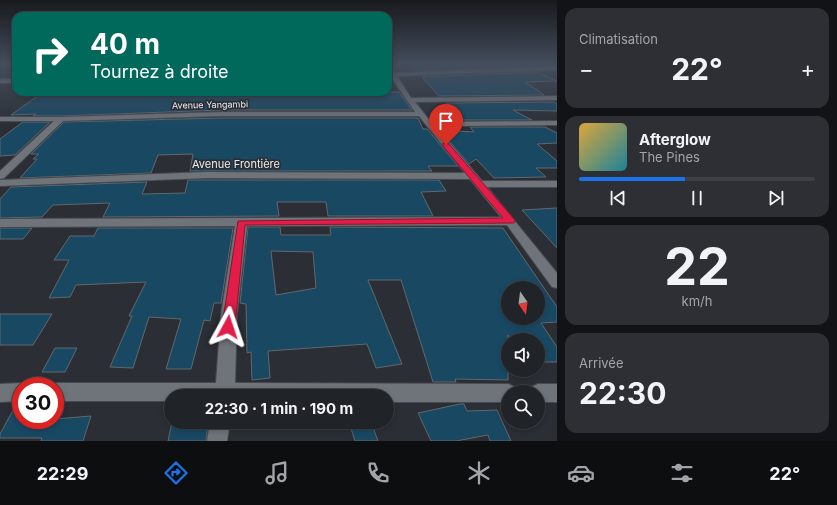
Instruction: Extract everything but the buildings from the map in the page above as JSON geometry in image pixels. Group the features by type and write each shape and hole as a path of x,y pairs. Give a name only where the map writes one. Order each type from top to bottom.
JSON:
{"street":[{"path":"398,85 471,176 480,184 510,221 556,281"},
{"path":"409,100 557,98"},
{"name":"Avenue Yangambi","path":"0,120 221,114 421,114"},
{"path":"0,176 61,119"},
{"path":"429,124 557,123"},
{"name":"Avenue Frontière","path":"0,183 207,175 471,176"},
{"path":"480,184 557,184"},
{"path":"0,223 510,221"},
{"path":"225,389 229,314 241,223"},
{"path":"0,392 12,392"},
{"path":"64,392 164,393"},
{"path":"394,393 501,393"},
{"path":"545,393 557,393"},
{"path":"216,441 219,429"}],"route":[{"path":"228,327 241,223 510,221 446,145"}]}
